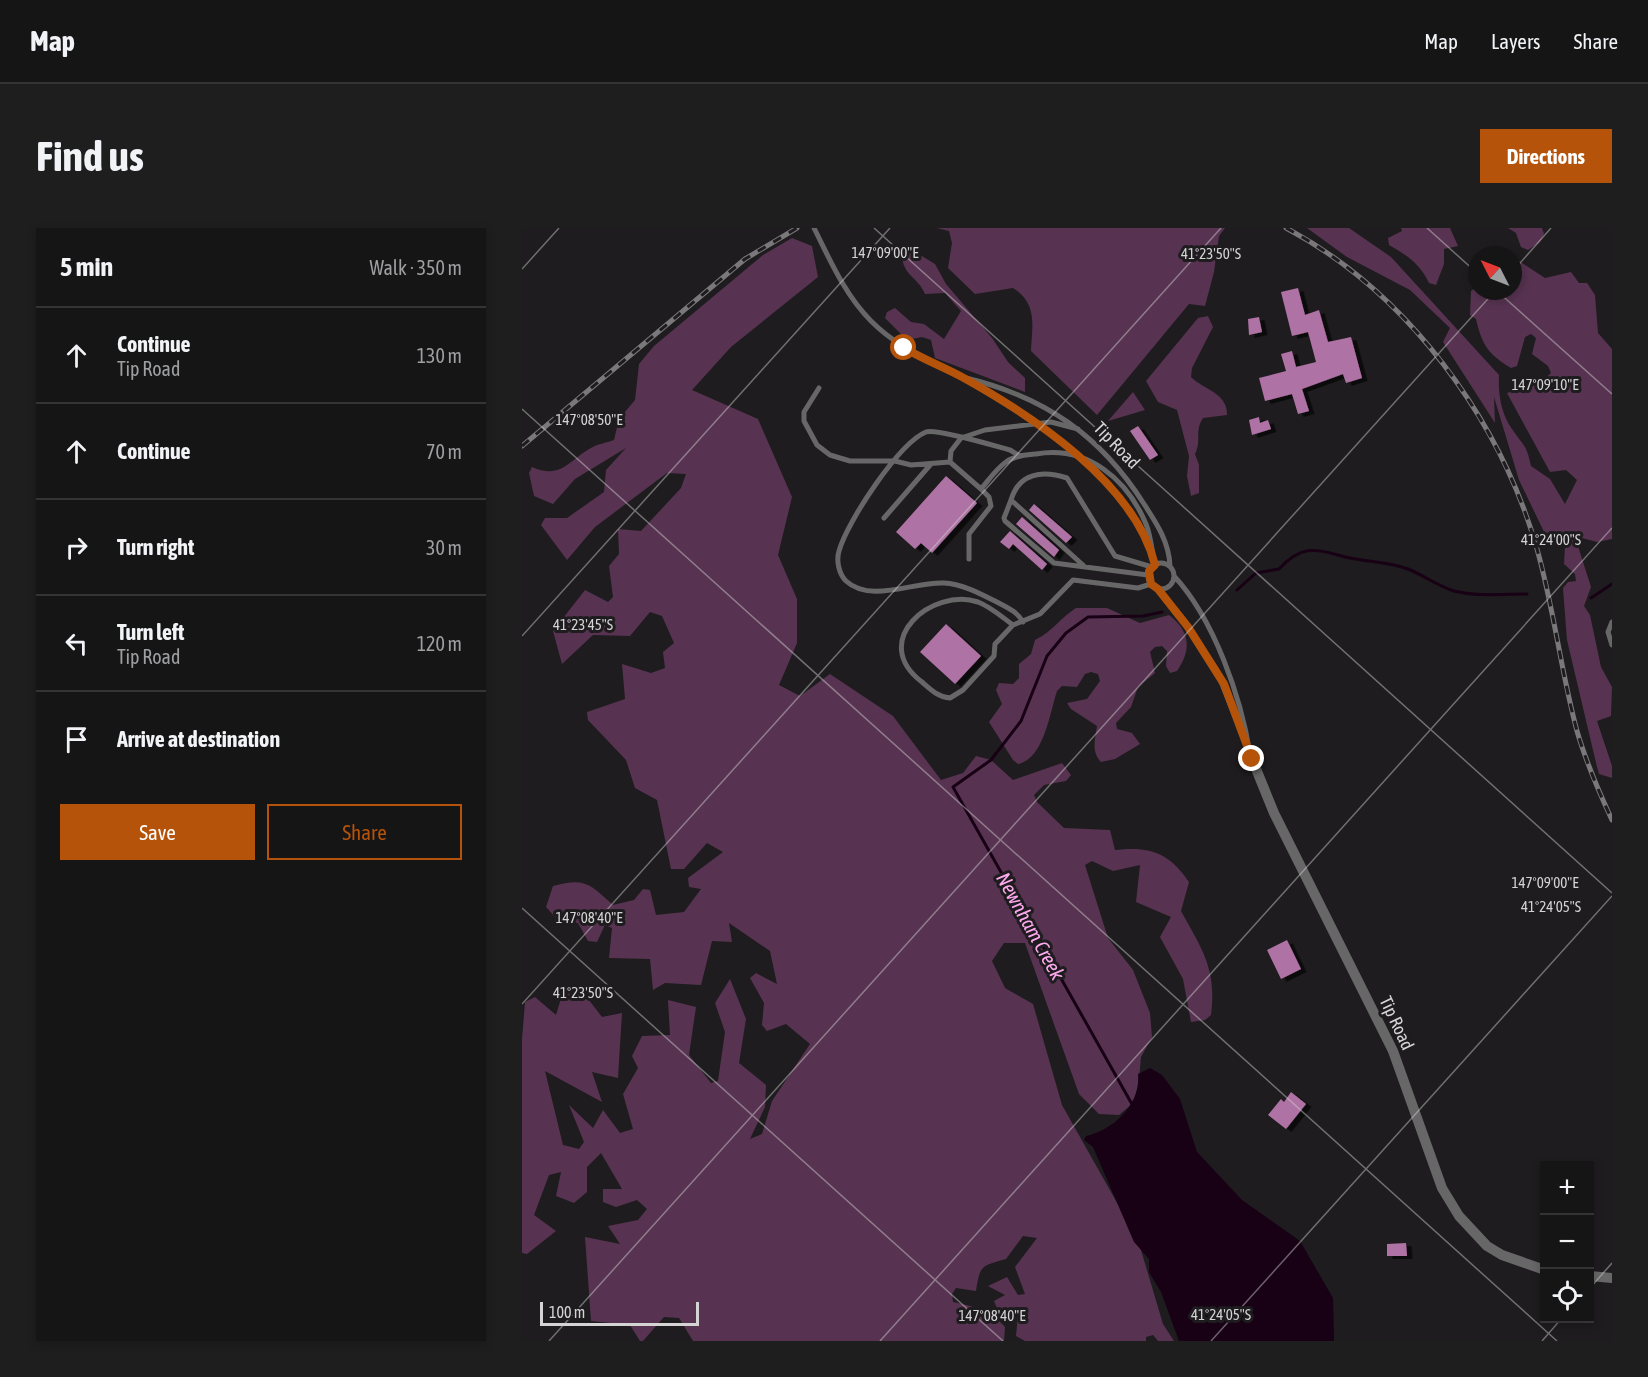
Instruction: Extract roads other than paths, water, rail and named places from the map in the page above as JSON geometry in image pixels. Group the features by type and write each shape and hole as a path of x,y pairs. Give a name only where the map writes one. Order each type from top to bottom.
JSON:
{"street":[{"name":"Tip Road","path":"1250,754 1274,813 1393,1051 1442,1188 1459,1216 1487,1246 1502,1255 1542,1269"},
{"path":"1594,1276 1612,1278"}],"lane":[{"name":"Tip Road","path":"814,228 846,291 871,321 904,348 962,377 1037,422 1099,475 1123,504 1150,545"},
{"name":"Tip Road","path":"962,377 988,383 1035,402 1077,429 1104,451 1135,489 1166,541 1170,566"},
{"path":"819,388 804,412 804,421 817,445 841,459 895,461 911,465 950,462 989,498 991,506 969,534 969,559"},
{"path":"950,462 951,450 961,438 985,430 1037,422 1062,423 1077,429"},
{"path":"1020,456 1010,450 929,431 914,438 876,484 839,552 841,574 847,582 870,590 943,583 956,585 975,591 1019,614 1023,622"},
{"path":"981,489 1006,462 1020,456 1053,451 1092,460 1108,470 1125,490 1148,527 1153,566 1148,575 1151,584 1158,589 1170,586 1174,576 1170,566 1163,563 1153,566 1114,556 1067,478 1037,473 1028,476 1016,486 1004,518 1009,525 1054,563 1148,575"},
{"path":"884,518 931,464"},
{"path":"1011,500 1084,566"},
{"name":"Tip Road","path":"1174,576 1197,607 1232,680 1245,721 1250,754"},
{"path":"1013,625 976,602 941,602 920,615 905,631 899,647 901,658 914,677 936,693 950,698 963,690 993,656 995,644 1013,625 1040,614 1073,580 1081,579 1137,588 1151,584"},
{"name":"Tip Road","path":"1158,589 1188,627 1224,684 1250,754"},
{"path":"1612,622 1608,632 1612,645"}],"waterway":[{"name":"Newnham Creek","path":"1237,590 1256,573 1279,569 1297,554 1313,550 1401,567 1414,571 1448,589 1463,593 1527,594"},
{"name":"Newnham Creek","path":"1591,598 1612,584"},
{"name":"Newnham Creek","path":"1133,1106 953,787 991,760 1021,721 1047,656 1066,633 1088,617 1143,616 1162,612"}],"railway":[{"path":"522,446 745,259 797,228"},
{"path":"1286,228 1330,255 1371,287 1409,323 1443,364 1473,407 1499,453 1521,501 1537,549 1577,731 1593,777 1612,820"}]}
